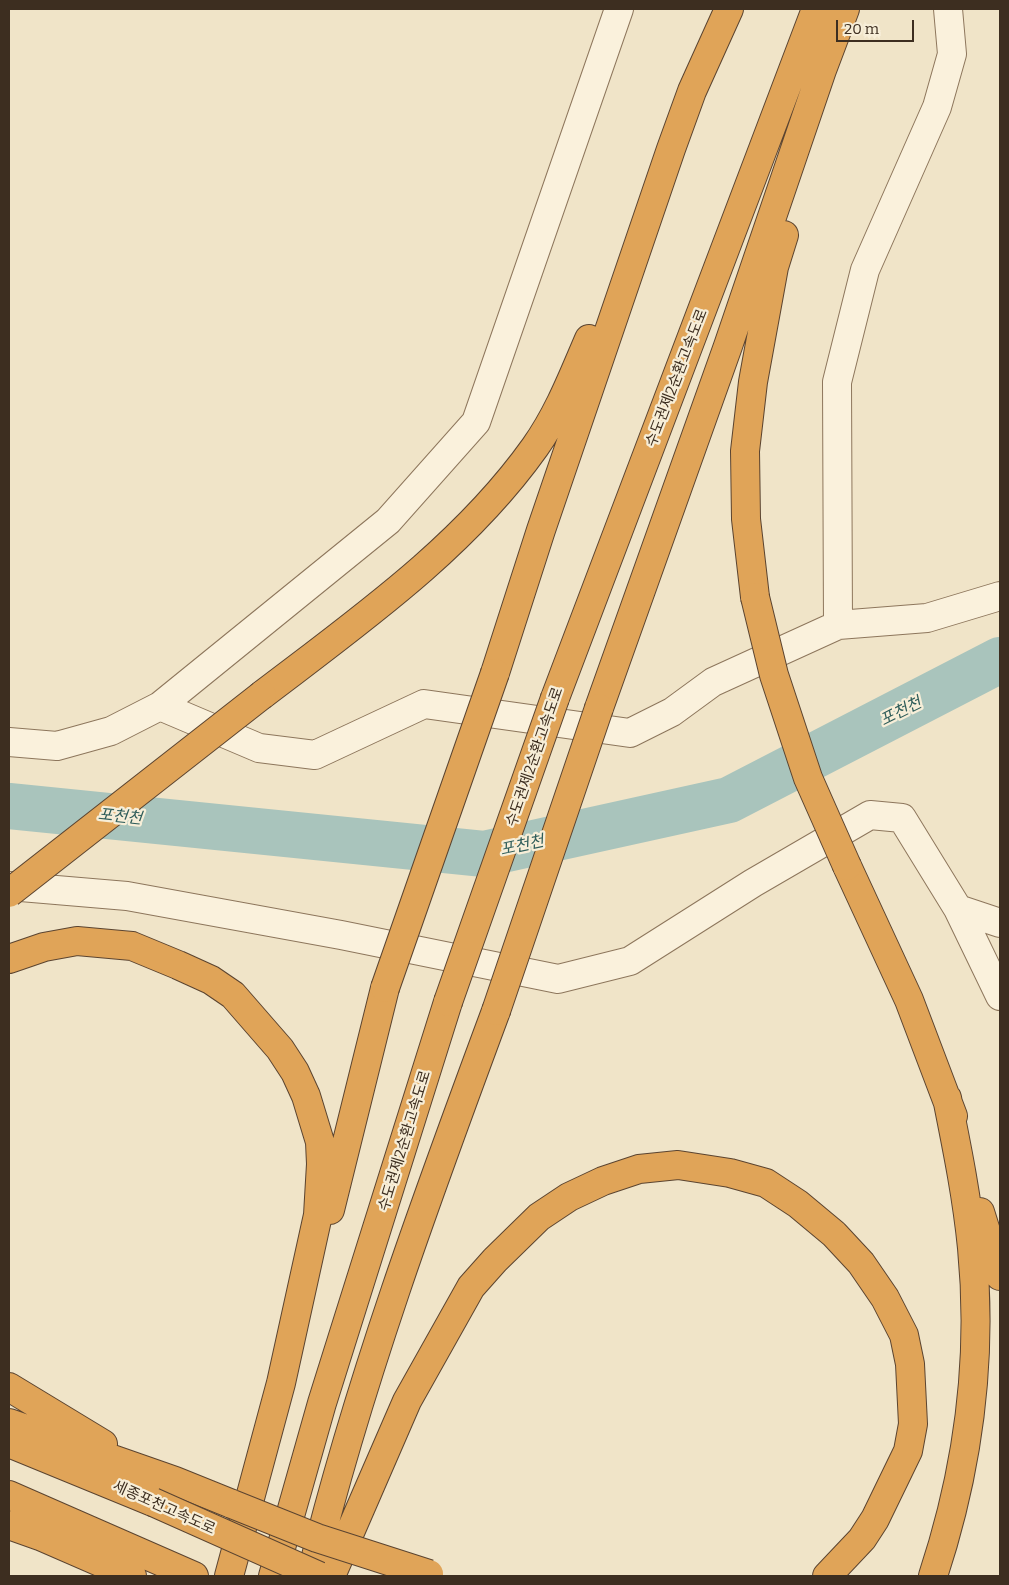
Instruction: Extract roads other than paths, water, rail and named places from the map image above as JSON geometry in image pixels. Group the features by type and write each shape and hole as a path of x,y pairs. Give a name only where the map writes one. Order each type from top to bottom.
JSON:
{"highway":[{"path":"229,1576 340,1172 386,988 495,673 540,530 692,91 729,9"},
{"name":"수도권제2순환고속도로","path":"273,1576 322,1403 448,1002 555,698 815,12"},
{"path":"847,20 774,267 753,382 745,451 746,519 755,597 774,675 808,778 909,1000 947,1098 1000,1276"},
{"path":"311,1576 334,1484 430,1188 496,1011 599,708 847,20"},
{"path":"9,893 370,611 436,554 507,482 535,446 561,404 672,149"},
{"path":"9,959 44,947 77,941 132,946 211,980 233,995 265,1031 295,1072 309,1103 320,1142 320,1190 318,1215 281,1382"},
{"path":"933,1576 959,1487 968,1438 975,1318 972,1249 966,1194 947,1098"},
{"path":"331,1576 407,1401 471,1287 495,1260 539,1217 569,1197 603,1181 638,1169 678,1165 730,1173 766,1183 798,1204 834,1234 861,1263 885,1298 904,1335 910,1364 913,1424 908,1451 871,1526 862,1539 827,1576"},
{"path":"9,1387 163,1477"},
{"path":"9,1423 163,1477 317,1538 432,1575"},
{"name":"세종포천고속도로","path":"9,1443 153,1502 319,1576"},
{"path":"9,1494 194,1576"},
{"path":"9,1525 40,1536 132,1576"},
{"path":"317,1538 388,1576"}],"lane":[{"path":"9,742 56,746 111,731 160,706 388,521 476,422 619,9"},
{"path":"838,625 837,382 865,270 936,107 952,54 948,9"},
{"path":"160,706 259,748 315,755 424,704 630,733 672,712 713,682 838,625 927,618 1000,596"},
{"path":"9,886 127,896 341,935 558,979 630,961 753,883 870,815 902,818 958,909 1000,996"},
{"path":"958,909 1000,923"}],"waterway":[{"name":"포천천","path":"9,806 484,854 729,800 1000,660"}]}
